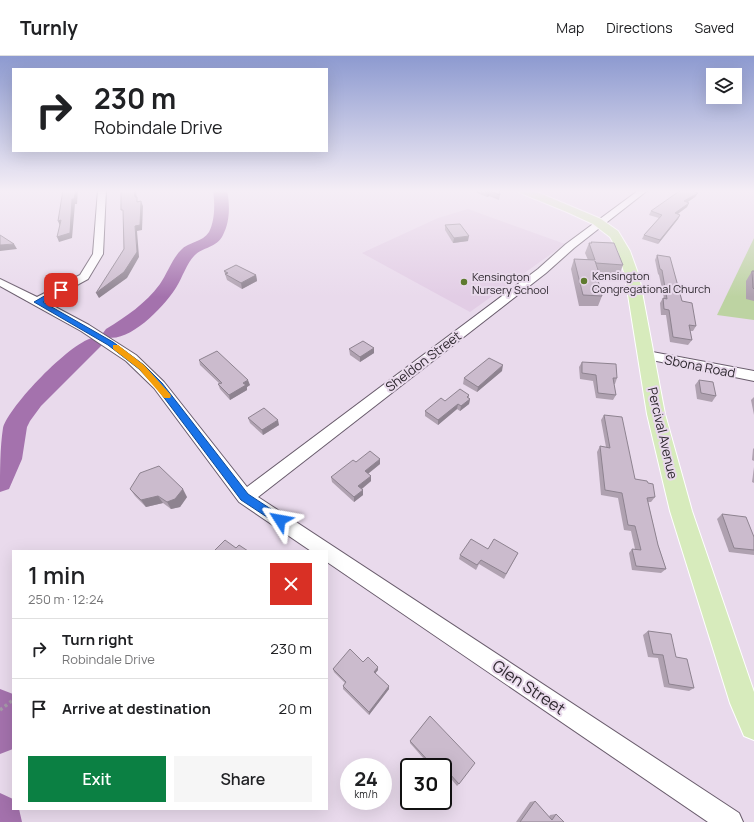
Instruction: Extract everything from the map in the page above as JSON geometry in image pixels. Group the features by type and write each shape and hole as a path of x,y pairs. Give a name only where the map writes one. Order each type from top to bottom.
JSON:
{"main road":[{"name":"Percival Avenue","path":"603,226 615,236 629,262 647,355 656,414 682,511 744,703 754,726"}],"street":[{"path":"37,302 84,277 98,254 100,226"},
{"name":"Sheldon Street","path":"245,497 542,271 570,246 599,226"},
{"name":"Glen Street","path":"0,282 110,344 142,367 159,385 245,497 324,550"},
{"name":"Sbona Road","path":"647,355 754,376"},
{"name":"Glen Street","path":"328,552 730,822"}],"path":[{"path":"0,710 11,701"}],"shaded area":[{"name":"Kensington Nursery School","path":"421,226 514,226 565,244 470,312 362,253"}],"green space":[{"path":"754,238 754,320 717,315"}],"building":[{"path":"60,226 70,226 70,233 57,237"},
{"path":"123,226 136,226 135,226 137,252 124,272 96,293 124,249"},
{"path":"446,226 461,226 469,236 454,238"},
{"path":"652,226 671,226 660,240 644,235"},
{"path":"0,235 14,244 0,245"},
{"path":"591,242 614,243 623,265 596,263 595,261 600,276 597,276 602,296 583,295 574,259 595,260 589,243 592,243"},
{"path":"657,255 670,257 682,301 692,303 696,326 689,325 692,340 673,337 669,310 664,309 663,298 667,299 662,270 660,269"},
{"path":"236,265 256,275 241,283 225,274 228,273 224,271"},
{"path":"752,271 754,271 754,289 753,288"},
{"path":"363,341 374,348 360,357 349,349"},
{"path":"217,351 248,380 243,383 246,385 229,395 218,384 222,383 199,360"},
{"path":"489,358 503,365 478,387 464,378"},
{"path":"582,362 616,364 617,378 613,378 616,395 598,393 596,375 582,373"},
{"path":"699,380 713,382 716,396 701,393"},
{"path":"460,389 469,395 467,397 470,399 461,406 458,404 438,420 425,411 441,398 445,401"},
{"path":"264,408 278,420 262,430 248,418"},
{"path":"604,415 622,417 635,479 647,481 648,483 653,484 655,497 647,498 658,545 666,569 636,566 632,549 641,550 635,526 628,525 622,493 605,490 600,446 610,448"},
{"path":"370,451 380,459 365,471 371,476 358,486 363,490 354,497 331,477 353,460 356,462"},
{"path":"159,466 183,489 175,499 167,502 158,496 141,500 130,489 140,473"},
{"path":"722,514 746,517 754,537 754,550 734,548"},
{"path":"471,539 488,549 494,539 518,553 506,574 481,560 477,565 460,555"},
{"path":"225,540 236,548 239,545 246,550 215,550"},
{"path":"648,631 671,634 676,657 687,659 694,688 669,684 663,655 653,654"},
{"path":"350,649 363,662 368,657 378,667 374,672 389,686 369,712 343,686 346,682 333,669"},
{"path":"430,716 475,763 459,784 452,776 452,758 426,758 410,741"},
{"path":"535,801 552,820 556,814 564,822 520,822"}],"waterway":[{"path":"113,333 150,308 168,286 187,253 210,241 215,236 219,226"},
{"path":"0,481 9,459 15,427 21,416 33,400 73,360 92,345"},
{"path":"0,707 2,725 0,735"},
{"path":"0,814 1,822"}],"slow traffic":[{"path":"116,347 142,367 154,379 167,396"}],"place":[{"name":"Kensington Congregational Church","path":"584,281"},
{"name":"Kensington Nursery School","path":"464,282"}],"route":[{"path":"61,290 37,302 85,328 119,349 142,367 159,385 245,497 280,520"}]}
